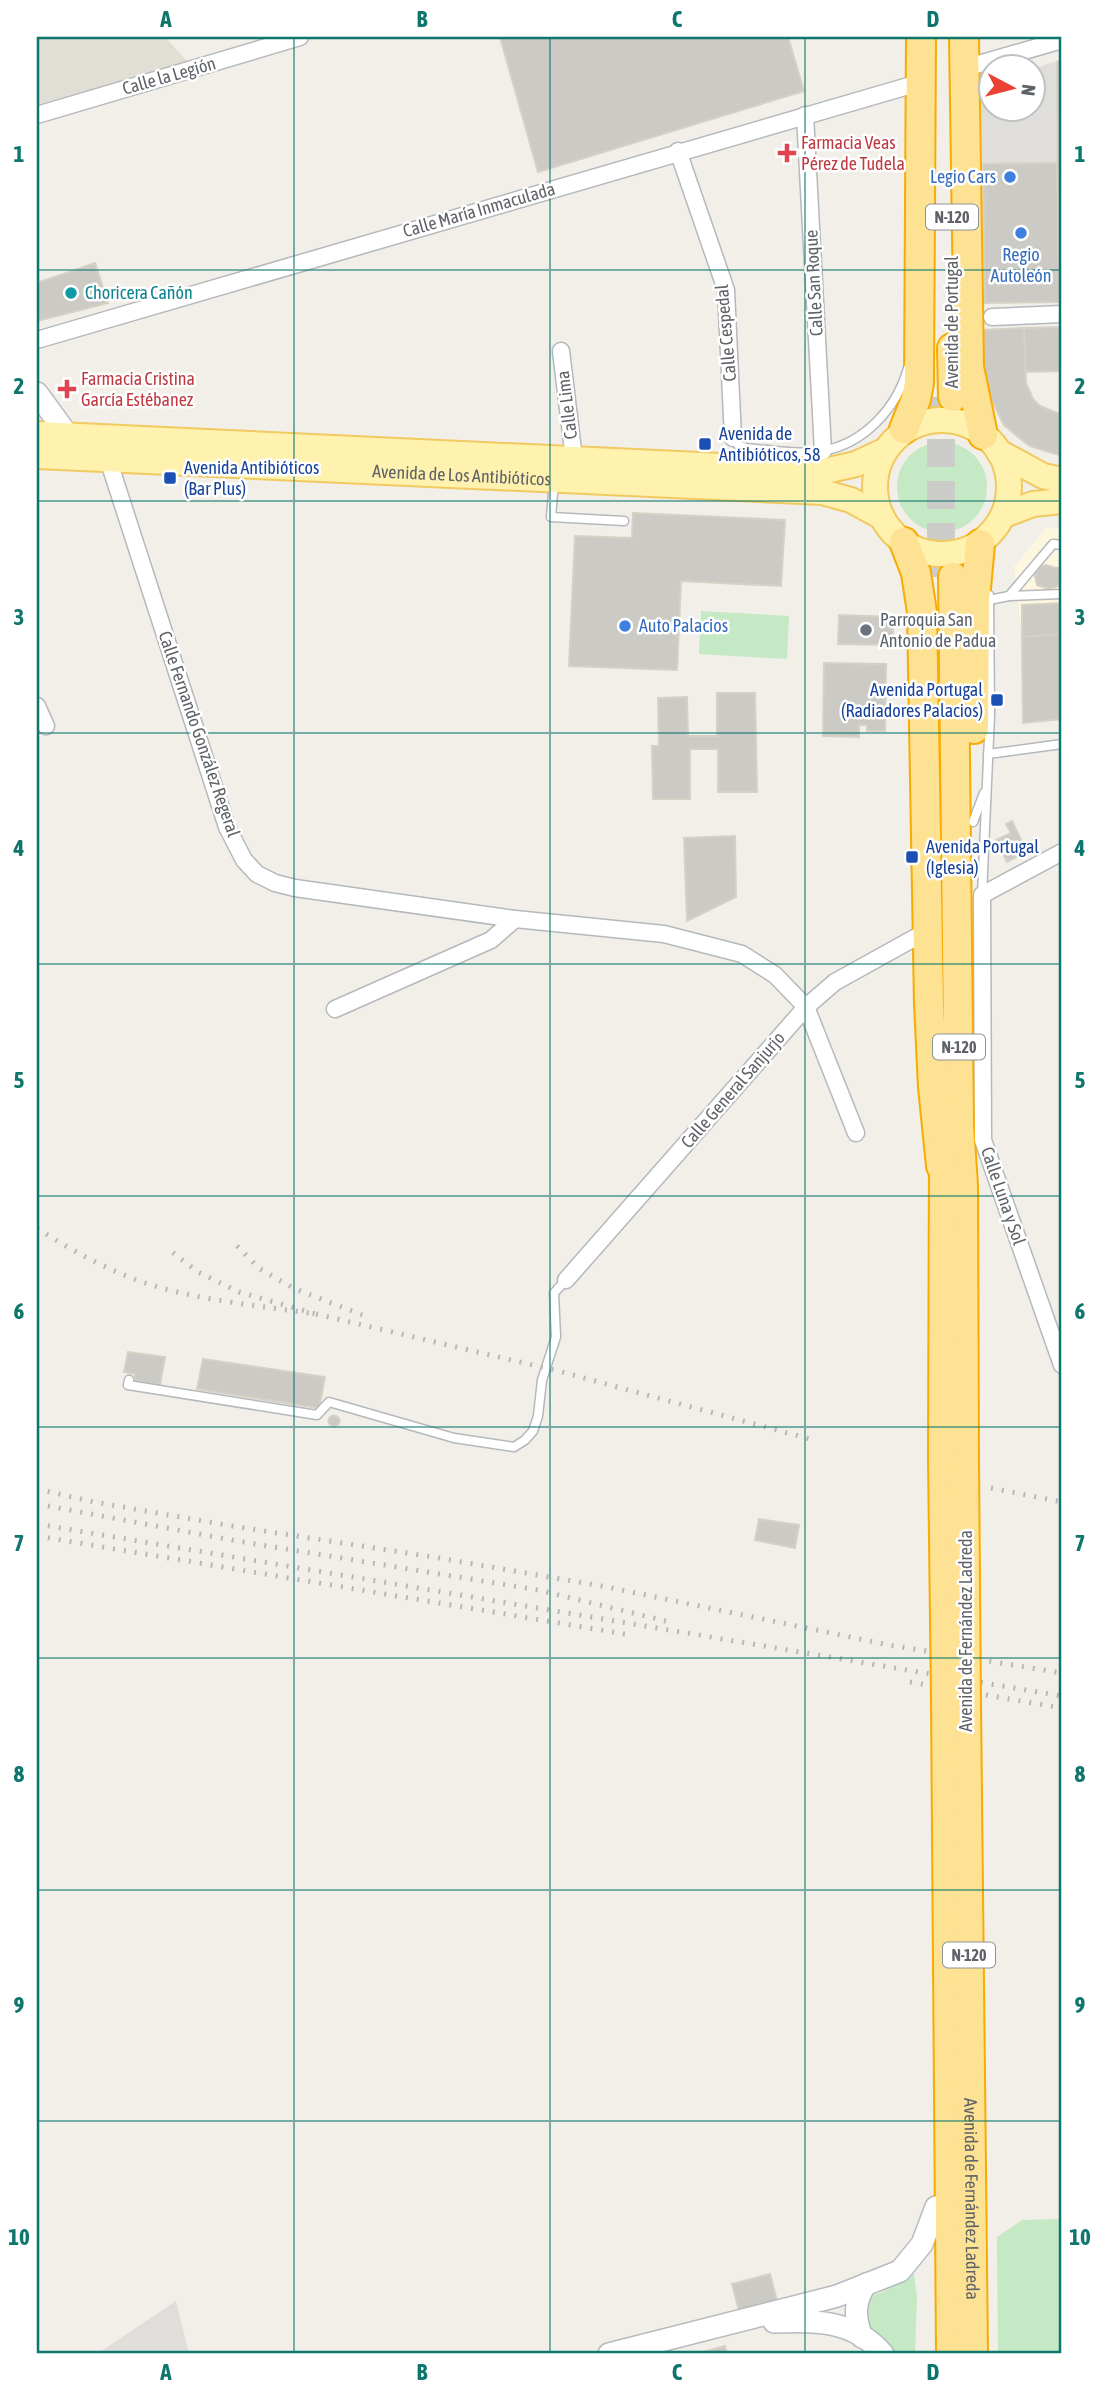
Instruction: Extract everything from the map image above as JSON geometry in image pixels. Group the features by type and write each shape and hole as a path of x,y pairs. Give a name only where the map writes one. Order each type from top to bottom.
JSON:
{"highway":[{"path":"904,429 916,399 919,383 921,37"},
{"name":"Avenida de Portugal","path":"937,37 946,397 951,37"},
{"path":"964,37 969,367 991,443"},
{"path":"953,1189 972,1034 975,611 992,535"},
{"path":"904,542 916,573 922,612 928,856 953,912 933,1087 953,1189"},
{"name":"N-120","path":"947,577 953,912"},
{"name":"Avenida de Fernández Ladreda","path":"953,912 959,1124 953,1189 956,1703 973,2354"},
{"name":"Avenida de Fernández Ladreda","path":"951,2354 946,1972 956,1703"},
{"path":"934,2354 934,2033 946,1972"},
{"path":"971,2205 981,2354"}],"main road":[{"path":"1062,481 1043,476 961,423 936,419 904,429 884,451 877,466 874,484 882,517 894,533 918,549 947,554 970,550 1033,504 1062,501"},
{"name":"Avenida de Los Antibióticos","path":"37,434 825,471 856,464 884,451"},
{"path":"991,443 1009,480 1008,497 992,535"},
{"name":"Avenida de Los Antibióticos","path":"37,456 822,492 851,500 882,517"}],"street":[{"name":"Calle la Legión","path":"37,114 300,37"},
{"path":"965,68 1062,40"},
{"name":"Calle María Inmaculada","path":"37,340 805,115 922,95"},
{"name":"Calle San Roque","path":"805,115 823,451"},
{"name":"Calle Cespedal","path":"678,151 726,290 733,438"},
{"path":"992,317 1062,314"},
{"name":"Calle Lima","path":"561,351 574,459"},
{"path":"37,393 68,436 96,458"},
{"name":"Calle Fernando González Regeral","path":"96,458 227,827 244,860 257,874 275,883 295,888 515,919 664,934 742,954 775,975 806,1007 856,1133"},
{"path":"37,706 47,726"},
{"name":"Calle General Sanjurjo","path":"566,1280 806,1007 835,982 953,912 1062,852"},
{"name":"Calle Luna y Sol","path":"953,912 983,1140 1062,1365"},
{"path":"335,1009 492,940 515,919"},
{"path":"609,2354 837,2296 900,2271 922,2244 936,2207"},
{"path":"862,2337 856,2323 857,2297 866,2284"},
{"path":"733,2323 813,2320 832,2324 862,2337 883,2354"}],"lane":[{"path":"733,438 738,445 746,448 823,451 855,438 872,427 885,413 905,380 912,340 912,131 922,95"},
{"path":"554,480 551,517 624,521"},
{"path":"1009,596 1054,544 1062,545"},
{"path":"953,912 986,787 990,715 988,582"},
{"path":"989,600 1009,596 1062,594"},
{"path":"988,754 1062,744"},
{"path":"973,822 986,787"},
{"path":"128,1380 128,1385 317,1415 329,1402 454,1438 513,1447 533,1431 538,1416 542,1380 556,1337 554,1293 566,1280"}],"shaded area":[{"path":"37,37 165,37 188,62 37,105"},
{"name":"Regio Autoleón","path":"1062,59 1062,301 985,303 981,122 1046,122 1046,65"},
{"path":"1046,528 1062,529 1062,634 1022,637 1014,567"},
{"path":"176,2301 189,2354 97,2354"}],"green space":[{"path":"942,442 959,446 974,455 983,470 987,487 983,504 974,519 959,528 942,532 925,528 910,519 901,504 897,487 901,470 910,455 925,446"},
{"path":"701,611 789,616 787,659 699,654"},
{"path":"1062,2219 1062,2354 998,2354 997,2237 1022,2220"},
{"path":"914,2274 917,2297 915,2354 891,2354 865,2328 862,2299 883,2292 902,2278"}],"building":[{"path":"500,37 788,37 804,91 538,172"},
{"path":"1062,60 1062,302 1059,302 1057,62"},
{"name":"Regio Autoleón","path":"1057,163 1059,302 985,303 983,164"},
{"name":"Choricera Cañón","path":"95,263 108,303 37,321 37,283"},
{"path":"1062,327 1062,371 1025,372 1024,328"},
{"path":"1024,328 1026,383 1033,399 1040,406 1062,415 1062,456 1030,446 1004,425 988,393 981,330"},
{"name":"Auto Palacios","path":"633,513 785,520 781,586 681,581 677,670 569,666 575,536 632,538"},
{"path":"1040,567 1062,567 1062,585 1048,589 1037,585 1035,576"},
{"path":"1062,603 1062,634 1022,637 1022,605"},
{"name":"Parroquia San Antonio de Padua","path":"839,615 893,617 893,645 838,644"},
{"path":"1062,634 1062,719 1023,723 1022,637"},
{"path":"824,663 886,664 885,731 867,731 867,725 859,725 859,737 823,736"},
{"path":"717,693 755,693 757,792 718,792 718,749 690,749 690,799 653,799 652,746 659,746 658,698 687,697 688,736 717,736"},
{"path":"1012,821 1027,852 1007,862 996,840 1011,833 1006,824"},
{"path":"735,836 736,897 687,921 684,838"},
{"path":"128,1352 165,1357 160,1385 134,1380 135,1374 124,1372"},
{"path":"203,1359 325,1377 319,1408 197,1389"},
{"path":"334,1415 340,1421 334,1427 328,1421"},
{"path":"759,1519 799,1525 795,1548 755,1540"},
{"path":"770,2274 777,2301 739,2311 732,2284"},
{"path":"725,2346 727,2354 696,2354"}],"tunnel":[{"path":"941,397 941,577"}],"railway":[{"path":"37,1228 88,1258 142,1282 206,1298 316,1314 239,1292 198,1272 168,1249"},
{"path":"237,1246 260,1269 293,1288 370,1318"},
{"path":"316,1314 558,1371 810,1439"},
{"path":"991,1488 1062,1502"},
{"path":"37,1489 94,1502 232,1526 607,1587 889,1645 1062,1673"},
{"path":"37,1504 237,1541 538,1590 670,1622"},
{"path":"37,1524 1062,1696"},
{"path":"37,1536 631,1635"},
{"path":"910,1682 1062,1708"}],"place":[{"name":"Farmacia Veas Pérez de Tudela","path":"787,153"},
{"name":"Legio Cars","path":"1010,177"},
{"name":"Regio Autoleón","path":"1021,233"},
{"name":"Choricera Cañón","path":"71,293"},
{"name":"Farmacia Cristina García Estébanez","path":"67,389"},
{"name":"Avenida de Antibióticos, 58","path":"705,444"},
{"name":"Avenida Antibióticos (Bar Plus)","path":"170,478"},
{"name":"Auto Palacios","path":"625,626"},
{"name":"Parroquia San Antonio de Padua","path":"866,630"},
{"name":"Avenida Portugal (Radiadores Palacios)","path":"997,700"},
{"name":"Avenida Portugal (Iglesia)","path":"912,857"}]}
